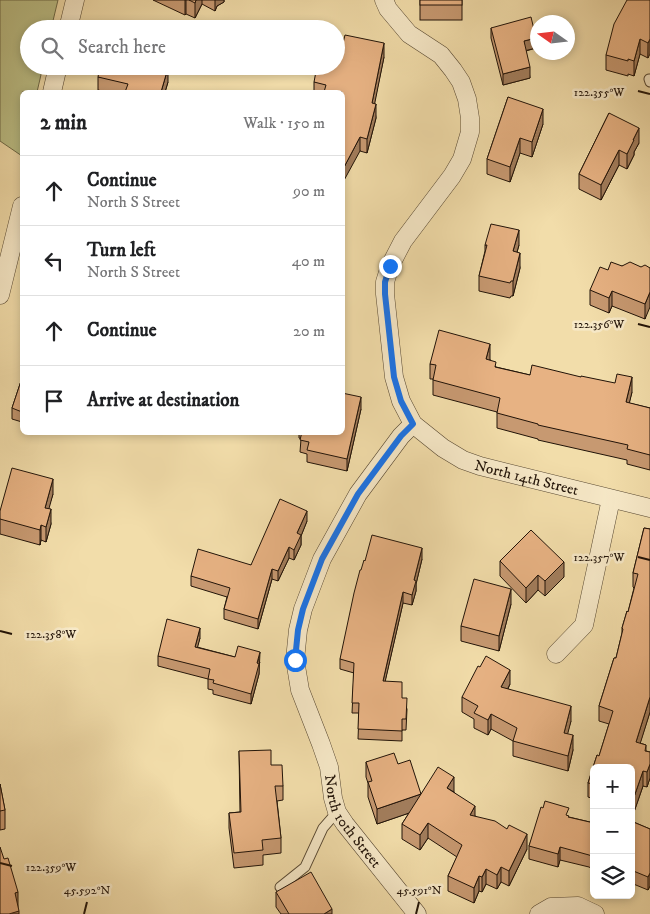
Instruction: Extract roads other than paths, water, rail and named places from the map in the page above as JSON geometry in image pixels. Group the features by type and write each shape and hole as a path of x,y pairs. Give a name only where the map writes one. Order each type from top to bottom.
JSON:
{"street":[{"path":"70,20 75,0"},
{"path":"384,0 388,9 409,34 441,55 453,70 461,82 467,99 470,118 470,132 462,158 452,176 403,241 390,266 385,282 394,377 401,401 413,424"},
{"path":"52,90 56,75"},
{"path":"0,295 20,214"},
{"name":"North 14th Street","path":"413,424 443,448 463,460 480,466 650,508"},
{"name":"North 10th Street","path":"413,424 401,436 358,494 322,559 303,609 298,630 295,660 300,690 329,767 337,812 417,914"},
{"path":"556,654 584,625 611,499"},
{"path":"539,914 551,907 578,906 595,914"}],"lane":[{"path":"280,887 305,867 323,828 337,812"}]}
